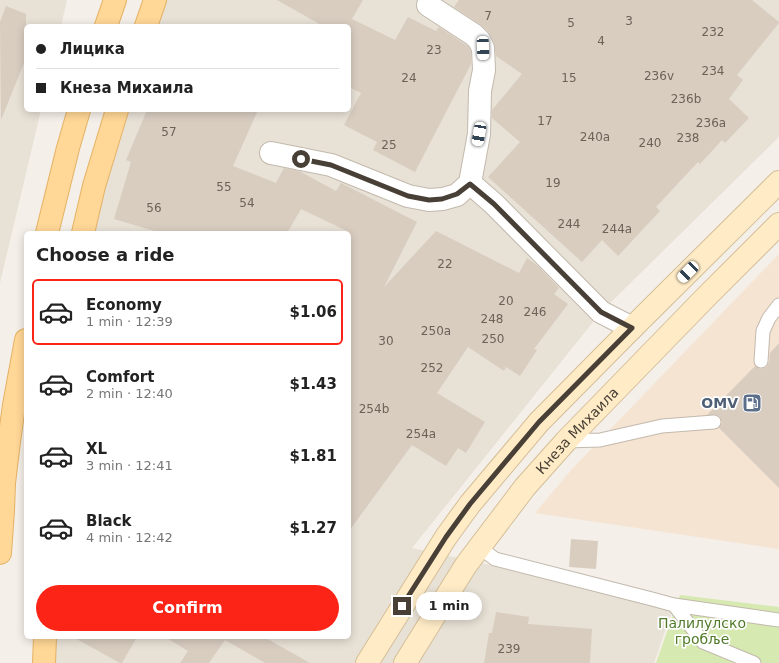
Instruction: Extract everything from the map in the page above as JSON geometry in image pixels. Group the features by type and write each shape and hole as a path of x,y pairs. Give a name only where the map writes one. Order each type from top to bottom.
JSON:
{"main road":[{"path":"107,24 115,0"},
{"path":"147,24 155,0"},
{"path":"47,231 78,112"},
{"path":"83,231 94,186 116,112"},
{"path":"367,663 444,540 470,504 539,422 779,182"},
{"name":"Кнеза Михаила","path":"405,663 466,565 525,487 566,441 779,224"},
{"path":"0,553 4,483 14,405 24,351"},
{"path":"44,663 45,639"}],"street":[{"path":"271,154 331,165 408,196 429,200 442,199 457,194 470,184 479,134 480,91 484,70 483,48 479,40 474,35 428,5"},
{"path":"470,184 494,204 601,312 632,328"}],"lane":[{"path":"761,361 763,331 769,318 779,305"},
{"path":"566,441 600,440 662,426 714,422"},
{"path":"479,547 495,559 674,605 779,620"},
{"path":"674,605 703,642 754,663"}],"shaded area":[{"path":"0,0 67,0 61,24 24,24 24,112 41,112 0,283"},
{"path":"163,0 779,0 779,137 601,312 412,548 674,605 654,663 56,663 55,639 351,639 351,231 93,231 125,112 351,112 351,24 153,24"},
{"path":"779,254 779,549 535,513 572,469"}],"green space":[{"name":"Палилулско гробље","path":"680,595 779,607 779,663 656,663"}],"building":[{"path":"277,0 363,0 352,19 395,40 408,17 436,31 439,27 469,47 471,51 471,64 415,172 373,150 377,142 344,125 361,93 351,88 351,24 319,24"},
{"path":"459,0 752,0 779,23 737,75 743,80 729,99 749,118 725,143 722,140 700,164 698,162 656,207 660,211 618,256 602,240 582,262 488,177 520,142 492,118 492,110 522,74 496,56 494,43 488,31 454,7"},
{"path":"6,6 26,14 26,24 24,24 24,63 1,120 0,22"},
{"path":"146,112 257,112 233,166 276,183 284,168 299,171 336,191 341,183 417,222 384,287 436,231 519,273 527,258 538,266 559,288 554,294 568,304 534,349 537,350 520,376 506,367 504,371 468,347 437,393 485,422 466,453 458,448 446,466 412,445 351,528 351,231 347,231 301,209 288,231 154,231 114,219 131,162 126,160"},
{"path":"779,343 779,488 719,428 722,422 720,417 717,415 707,415 755,366 761,369 767,366 770,353"},
{"path":"571,539 598,541 596,569 569,567"},
{"path":"496,612 529,617 528,624 592,629 590,663 484,663 489,633 492,633"},
{"path":"77,639 136,639 122,663"},
{"path":"168,639 268,639 310,663 265,663 225,640 209,663 180,663 188,651"}],"place":[{"name":"OMV","path":"752,403"}],"route":[{"path":"301,159 331,165 408,196 429,200 442,199 457,194 470,184 494,204 601,312 632,328 539,422 470,504 446,537 402,606"}]}
